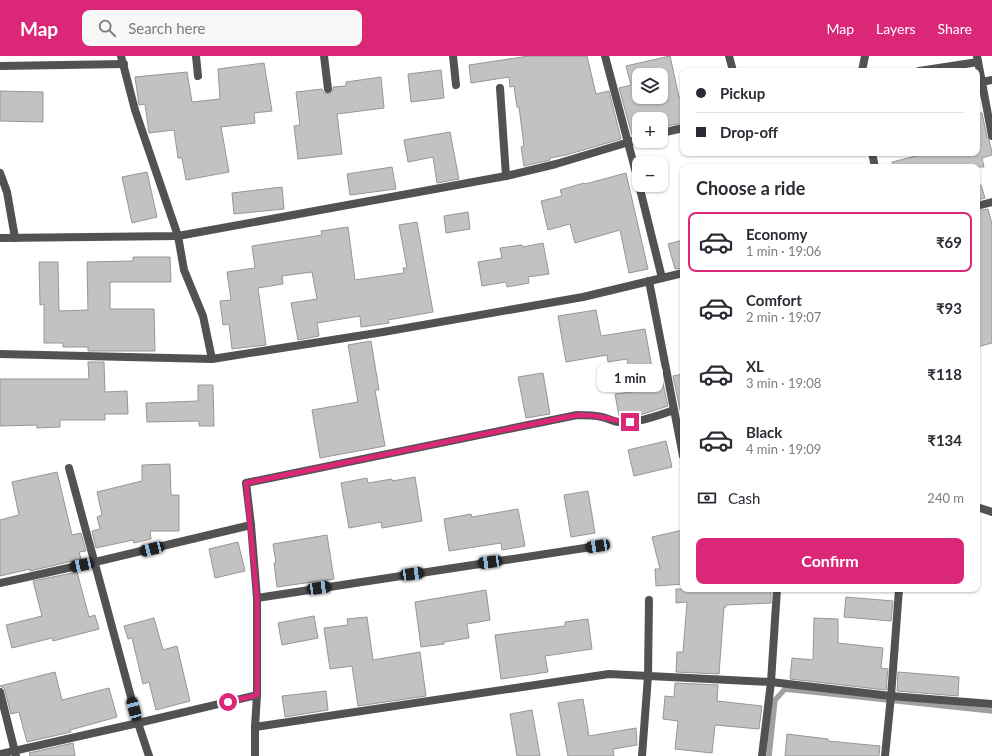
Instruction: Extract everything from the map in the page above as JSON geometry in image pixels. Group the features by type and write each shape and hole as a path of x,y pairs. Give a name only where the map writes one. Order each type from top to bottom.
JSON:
{"street":[{"path":"121,56 135,110 178,236 184,270 203,316 212,360"},
{"path":"196,56 198,76"},
{"path":"324,56 328,89"},
{"path":"453,56 456,85"},
{"path":"605,56 632,156"},
{"path":"729,56 732,68"},
{"path":"863,68 865,56"},
{"path":"934,68 978,59"},
{"path":"0,66 124,64"},
{"path":"980,70 992,136"},
{"path":"982,82 992,80"},
{"path":"500,88 506,176"},
{"path":"668,131 680,129"},
{"path":"0,238 178,236 506,176 556,164 632,141"},
{"path":"0,173 7,192 15,238"},
{"path":"641,192 662,278"},
{"path":"980,205 992,202"},
{"path":"0,354 212,360 583,297 680,274"},
{"path":"649,281 680,441"},
{"path":"254,756 257,695 257,598 246,483 577,415 590,415 618,422 630,422 642,420 674,410"},
{"path":"69,468 138,723 149,756"},
{"path":"980,508 992,512"},
{"path":"0,583 251,525"},
{"path":"257,598 598,546"},
{"path":"762,756 771,682 777,592"},
{"path":"885,756 891,699 899,592"},
{"path":"642,756 648,676 649,600"},
{"path":"256,727 609,674 771,682 891,699 992,704"},
{"path":"0,692 15,753"},
{"path":"0,754 15,753 257,695"}],"building":[{"path":"529,56 587,56 596,94 609,91 621,139 524,166 521,147 524,146 519,107 517,107 514,86 510,87 509,77 471,83 469,65"},
{"path":"670,56 680,97 680,124 668,126 668,112 632,112 632,135 619,88 631,85 626,66"},
{"path":"264,63 272,111 254,113 255,123 221,127 229,172 186,180 182,158 178,158 174,130 149,133 145,104 139,105 135,77 187,72 192,102 220,99 218,69"},
{"path":"441,70 444,98 411,102 408,74"},
{"path":"381,77 384,108 337,114 342,154 298,159 294,126 300,125 296,92 322,89 324,93 329,94 333,91 333,87 346,86 346,82"},
{"path":"0,91 43,92 43,122 0,121"},
{"path":"980,113 982,113 992,152 992,155 982,158 984,167 980,167 980,164 892,164 892,162 916,156 980,156"},
{"path":"450,132 459,179 437,183 433,157 408,162 404,140"},
{"path":"392,167 396,189 350,195 347,174"},
{"path":"147,172 157,217 132,223 122,177"},
{"path":"626,173 648,269 629,273 620,230 575,243 570,224 548,230 541,201 562,196 560,190"},
{"path":"980,185 985,198 980,199"},
{"path":"282,187 284,209 234,214 232,193"},
{"path":"988,209 992,224 992,343 980,346 980,210"},
{"path":"468,212 470,229 446,233 444,216"},
{"path":"417,222 433,312 388,320 389,323 361,327 360,316 317,323 319,336 298,340 291,303 317,299 312,272 282,276 283,284 258,288 266,345 232,349 229,324 223,325 220,301 231,300 227,272 255,268 252,246 322,235 321,231 348,227 355,280 404,273 403,268 407,268 399,225"},
{"path":"680,241 680,268 675,269 668,244"},
{"path":"543,243 549,274 528,277 529,283 507,287 506,282 482,286 478,262 502,258 500,248 522,245 523,247"},
{"path":"133,257 170,257 171,282 110,282 110,309 154,309 155,351 88,351 88,347 63,347 63,343 44,343 44,304 40,305 39,262 58,262 59,311 88,310 87,262 133,261"},
{"path":"596,310 601,336 645,329 654,379 662,379 668,406 640,415 619,416 615,394 633,392 627,359 608,362 607,355 566,362 558,316"},
{"path":"371,341 379,390 375,390 385,446 320,458 312,410 358,402 348,345"},
{"path":"88,362 104,362 105,392 127,391 128,414 105,414 105,420 60,420 60,427 37,428 37,425 0,426 0,379 89,379"},
{"path":"543,373 550,414 526,418 518,377"},
{"path":"680,375 680,410 673,376"},
{"path":"198,385 213,385 214,426 199,426 199,421 147,422 146,403 198,401"},
{"path":"666,441 672,467 634,476 628,450"},
{"path":"170,464 171,495 179,495 179,531 150,531 151,539 134,543 133,540 96,548 92,531 100,529 97,517 102,515 97,492 142,481 142,465"},
{"path":"57,472 72,535 81,533 86,551 79,552 81,559 30,571 30,569 0,576 0,520 19,515 12,482"},
{"path":"415,477 422,521 382,528 381,522 349,528 341,483 367,478 368,483"},
{"path":"588,491 595,533 571,537 564,495"},
{"path":"518,509 525,546 502,550 501,543 449,551 444,519 471,514 472,517"},
{"path":"680,531 680,584 656,586 655,569 660,569 652,537"},
{"path":"327,535 334,579 277,587 274,563 276,563 273,544"},
{"path":"238,542 245,571 215,578 209,549"},
{"path":"77,572 89,617 95,615 99,629 53,641 52,638 12,648 6,625 42,616 33,581"},
{"path":"676,589 680,589 680,592 771,592 771,603 726,605 726,607 724,607 719,674 676,672 677,652 683,652 687,602 676,603"},
{"path":"486,590 490,620 467,624 469,638 444,642 444,644 421,647 415,602"},
{"path":"846,597 893,601 891,621 844,617"},
{"path":"314,616 318,638 282,645 278,623"},
{"path":"367,617 373,660 420,652 426,696 358,706 352,666 330,669 324,628 348,625 347,619"},
{"path":"154,618 163,650 177,646 190,701 156,710 149,682 143,684 132,638 128,639 124,626"},
{"path":"814,618 838,619 838,643 883,648 881,668 888,669 886,690 790,679 792,658 813,660"},
{"path":"588,619 592,649 545,656 548,672 501,679 495,635 565,626 565,622"},
{"path":"55,672 62,700 109,688 117,717 70,730 71,732 27,742 19,712 11,714 4,688 0,686"},
{"path":"898,672 959,677 958,696 897,691"},
{"path":"675,683 718,685 717,701 762,706 759,729 715,725 712,753 675,749 678,721 663,719 665,696 674,697"},
{"path":"326,691 328,710 285,717 282,696"},
{"path":"583,699 589,736 636,728 637,745 613,749 614,756 568,756 558,703"},
{"path":"532,710 540,756 517,756 510,714"},
{"path":"787,734 828,739 828,741 880,746 879,756 785,756"},
{"path":"73,743 75,756 30,756 29,753"}],"waterway":[{"path":"769,756 775,700 785,689 992,711"}],"route":[{"path":"228,702 257,695 257,598 246,483 577,415 590,415 618,422 630,422"}]}
